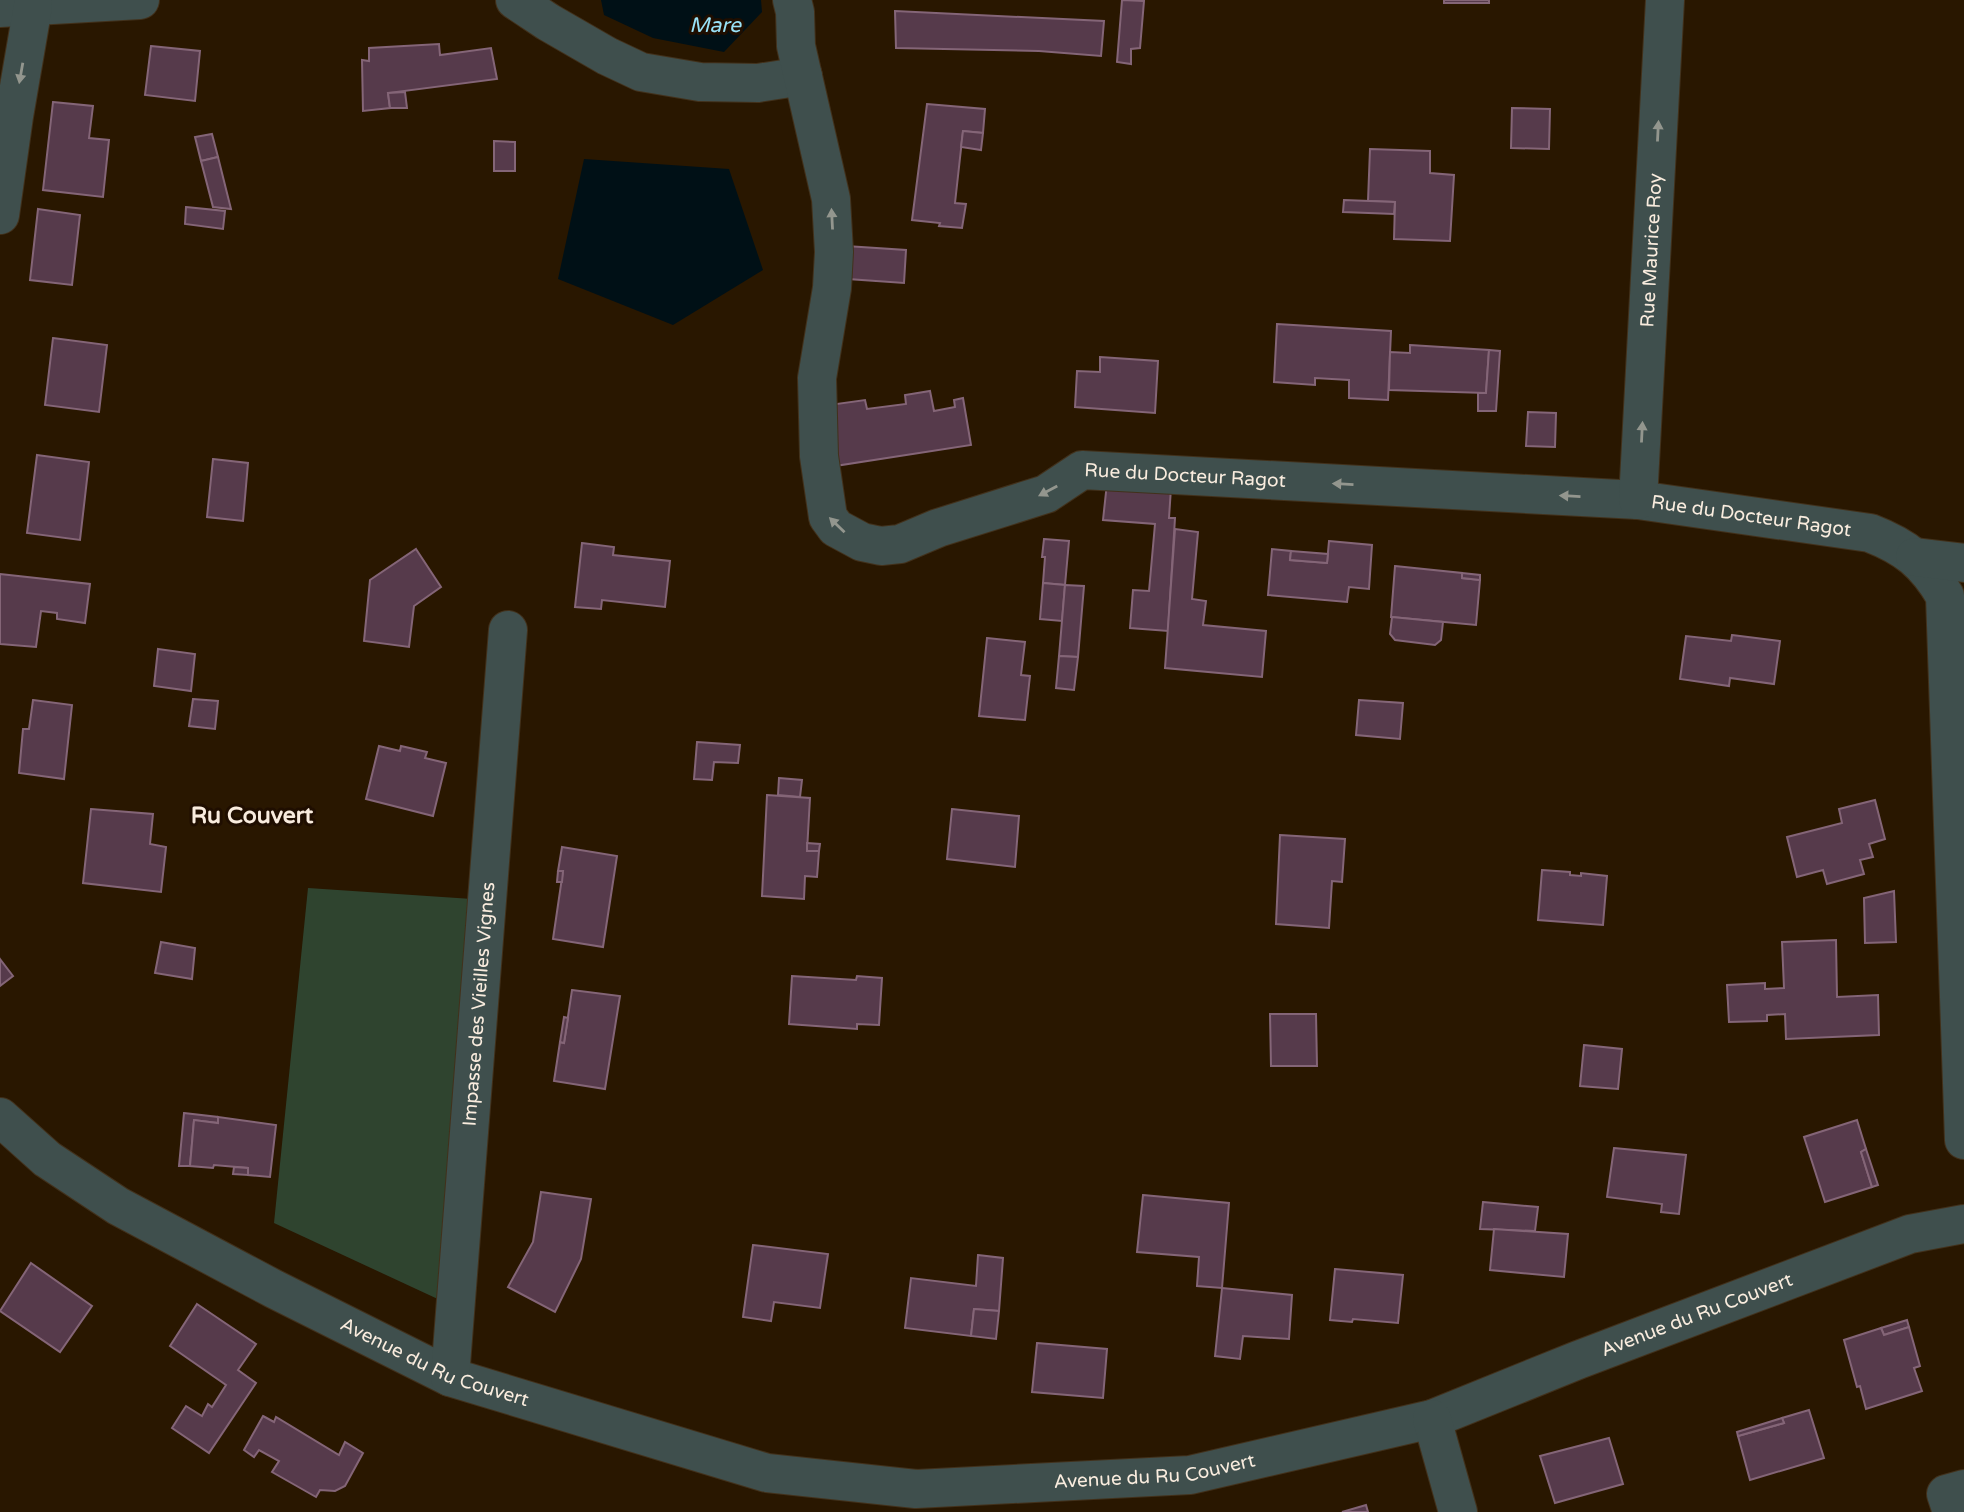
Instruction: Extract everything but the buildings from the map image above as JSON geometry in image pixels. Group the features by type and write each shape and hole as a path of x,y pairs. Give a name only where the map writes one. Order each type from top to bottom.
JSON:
{"street":[{"path":"0,215 14,116 16,7 140,0"},
{"path":"515,0 548,22 641,72 700,82 758,83 803,76"},
{"name":"Rue du Docteur Ragot","path":"792,0 796,46 831,199 834,252 832,288 817,377 818,456 828,517 836,528 862,542 881,546 900,544 938,528 1046,494 1082,470 1638,500 1870,533 1891,541 1915,557"},
{"name":"Rue Maurice Roy","path":"1638,500 1665,0"},
{"path":"1915,557 1964,563"},
{"path":"1915,557 1932,574 1945,596 1964,1140"},
{"name":"Impasse des Vieilles Vignes","path":"450,1377 508,630"},
{"name":"Avenue du Ru Couvert","path":"0,1117 47,1159 118,1206 274,1289 450,1377 767,1473 917,1501 1190,1475 1432,1419 1578,1360 1910,1234 1964,1224"},
{"path":"1432,1419 1458,1512"},
{"path":"1952,1512 1946,1494 1964,1489"}],"green space":[{"path":"308,888 487,900 455,1307 274,1223"}],"water":[{"name":"Mare","path":"601,0 761,0 762,12 724,52 653,38 604,15"},
{"path":"584,159 729,169 763,270 673,325 558,279"}],"district":[{"name":"Ru Couvert","path":"252,816"}]}
